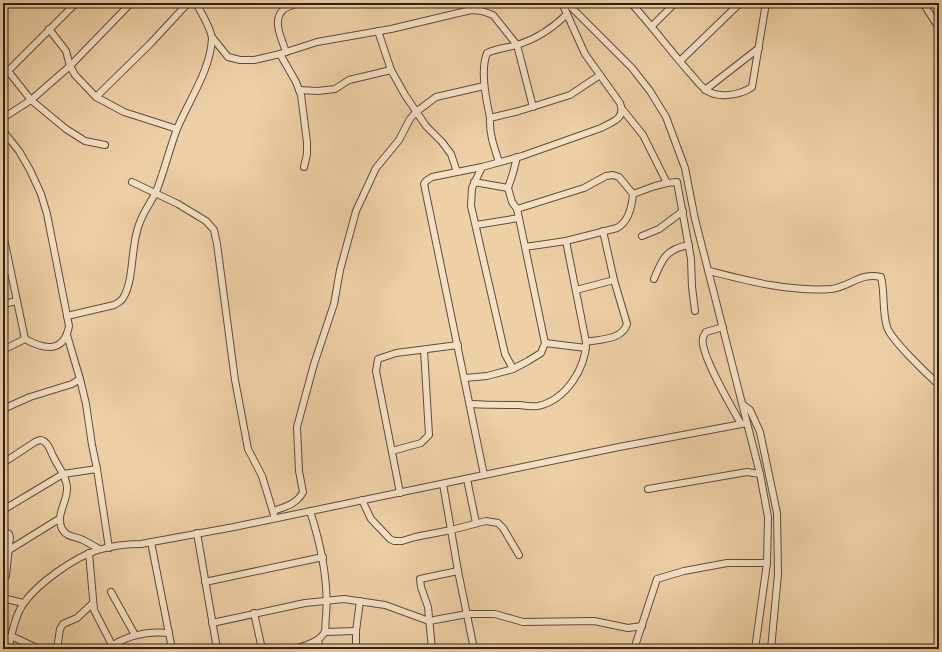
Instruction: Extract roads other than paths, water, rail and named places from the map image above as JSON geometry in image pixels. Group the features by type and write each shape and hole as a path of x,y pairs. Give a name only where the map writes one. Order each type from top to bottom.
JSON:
{"street":[{"path":"76,3 6,74 31,100 74,134 85,141 105,145"},
{"path":"3,118 31,100 70,66 131,3"},
{"path":"96,97 150,44 188,3"},
{"path":"196,3 212,37 228,57 240,60 254,60 283,53 317,42 378,31 472,10 482,11 493,15 517,45 533,106"},
{"path":"299,3 285,8 280,14 278,20 283,53 302,95 307,142 307,154 304,166"},
{"path":"562,3 585,54 620,103 622,109 643,135 667,183"},
{"path":"567,3 632,68 650,91 666,117 684,168 743,404 744,424"},
{"path":"631,3 706,90 714,94 731,95 746,92 752,87 766,3"},
{"path":"652,26 675,3"},
{"path":"680,61 740,3"},
{"path":"923,3 939,28"},
{"path":"499,162 492,143 490,118 484,86 485,59 487,53 496,49 517,45 546,31 567,14"},
{"path":"49,30 66,51 70,66 75,75 96,97 124,112 177,129"},
{"path":"378,31 391,70 405,95 426,126 442,142 451,154 457,172"},
{"path":"67,316 114,305 121,302 124,298 129,281 136,230 142,215 155,194 177,129 203,73 208,60 212,37"},
{"path":"706,90 759,48"},
{"path":"299,90 318,91 335,89 349,80 391,70"},
{"path":"490,118 570,95 600,75"},
{"path":"272,511 291,504 301,497 303,492 297,427 312,371 334,304 340,270 356,211 376,168 399,140 410,119 416,112 436,97 484,86"},
{"path":"484,475 471,404 424,184 426,180 432,177 482,167 517,157 612,122 619,118 622,109"},
{"path":"3,131 30,170 41,194 47,214 69,326 64,341 57,345 49,347 35,344 25,339"},
{"path":"465,378 486,376 513,369 541,353 545,343 520,218 517,209 512,202 508,188 514,173 517,157"},
{"path":"482,167 474,182 471,194 471,206 505,354 513,369"},
{"path":"517,209 584,188 606,176 613,175 619,177 633,194 631,207 622,225 566,241 525,247"},
{"path":"633,194 655,186 686,180"},
{"path":"132,182 178,204 206,221 214,230 235,380 248,448 262,476 275,518"},
{"path":"474,182 508,188"},
{"path":"678,182 691,259 695,311"},
{"path":"642,236 659,229 683,211"},
{"path":"476,225 520,218"},
{"path":"545,343 586,345 619,336 625,330 627,324 614,280 603,231"},
{"path":"3,234 25,339"},
{"path":"471,404 538,406 547,403 571,383 583,364 586,345 566,241"},
{"path":"654,279 661,260 667,254 678,247 689,245"},
{"path":"709,271 794,288 831,289 842,287 861,277 881,277 887,328 897,342 939,385"},
{"path":"576,290 614,280"},
{"path":"3,304 17,301"},
{"path":"723,327 706,332 702,339 703,347 708,361 744,424 760,474 768,517 767,563 755,649"},
{"path":"67,335 80,379 97,469 109,548"},
{"path":"3,350 25,339"},
{"path":"400,493 376,371 378,359 396,354 458,346"},
{"path":"392,451 421,443 429,435 424,350"},
{"path":"3,409 30,397 72,384 80,379"},
{"path":"743,404 750,410 760,432 776,513 778,574 771,649"},
{"path":"8,649 15,622 23,603 43,583 64,567 99,549 151,542 198,533 400,493 619,447 744,424"},
{"path":"3,463 35,442 43,441 46,443 55,462 63,474 67,486 67,494 60,519 63,530 66,534 81,539 99,549"},
{"path":"3,510 63,474 97,469"},
{"path":"648,490 747,472 760,474"},
{"path":"467,479 476,524"},
{"path":"443,484 458,571 474,649"},
{"path":"362,500 371,519 390,539 394,541 402,541 486,521 498,523 503,528 519,555"},
{"path":"294,649 318,640 325,632 326,581 323,557 310,511"},
{"path":"10,550 60,519"},
{"path":"3,530 9,534 10,537 10,550 6,576 3,580"},
{"path":"198,533 217,649"},
{"path":"151,542 172,649"},
{"path":"89,554 93,603 96,617 109,647 134,635 169,633"},
{"path":"205,582 323,557"},
{"path":"634,649 657,579 684,571 727,563 767,563"},
{"path":"432,649 428,607 421,587 420,579 458,571"},
{"path":"111,592 134,635"},
{"path":"3,598 23,603"},
{"path":"212,623 254,613 344,599 385,605 429,621 468,614 495,614 523,622 594,621 628,628 642,626"},
{"path":"356,649 356,632 360,601"},
{"path":"57,649 60,629 63,624 77,618 93,603"},
{"path":"254,613 262,649"},
{"path":"325,632 356,632"},
{"path":"11,636 39,649"},
{"path":"318,640 320,649"}]}
